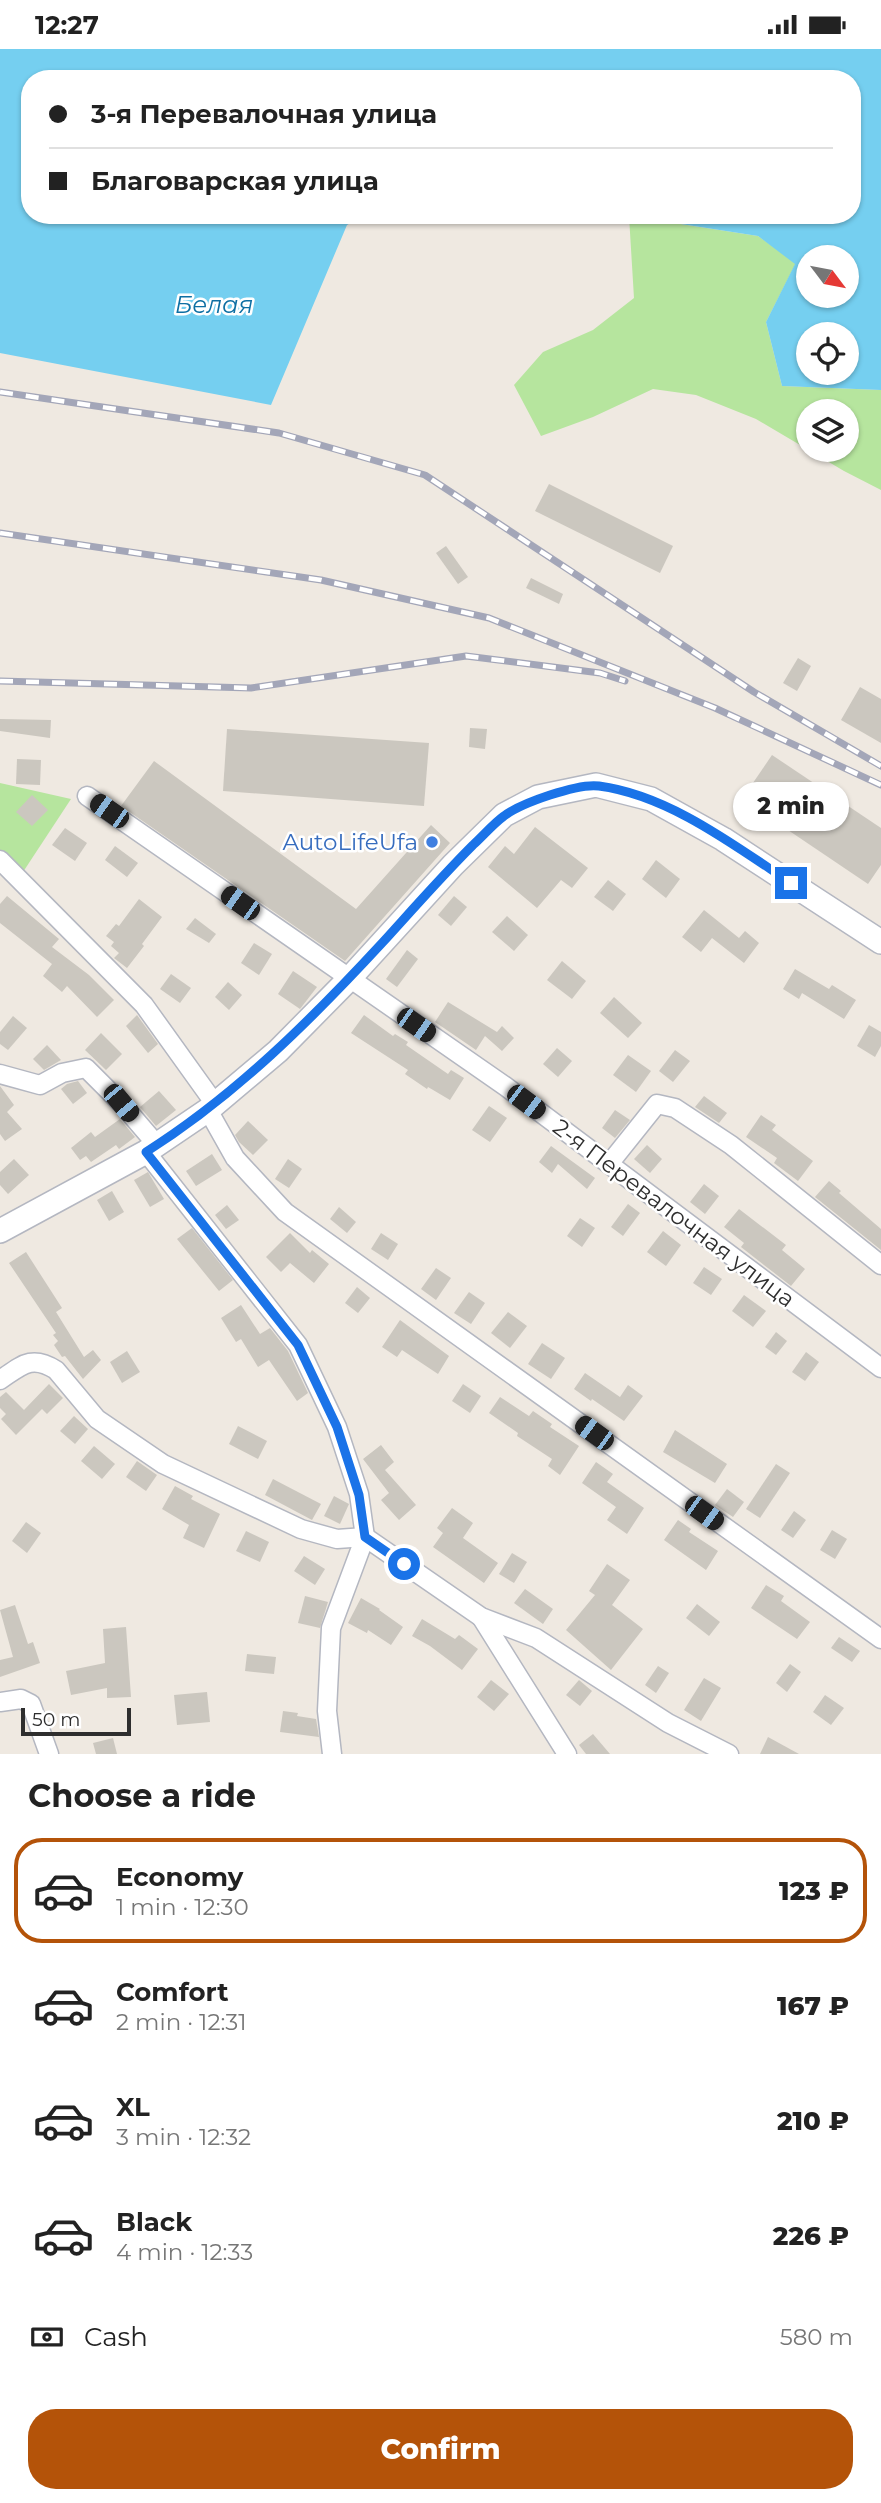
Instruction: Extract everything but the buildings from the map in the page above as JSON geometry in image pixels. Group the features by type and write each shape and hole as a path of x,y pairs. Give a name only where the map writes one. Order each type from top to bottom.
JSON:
{"street":[{"path":"0,1231 151,1149 212,1107 278,1051 349,979 453,865 505,815 538,797 596,785 651,799 723,839 881,942"},
{"name":"2-я Перевалочная улица","path":"87,796 505,1086 881,1368"},
{"path":"0,860 144,1005 212,1107 236,1158 285,1212 881,1639"},
{"path":"0,1073 40,1085 62,1073 86,1068 121,1103 151,1149 298,1345 337,1427 359,1495 365,1537 331,1628 327,1711 332,1754"},
{"path":"609,1164 657,1104 675,1108 731,1145 881,1265"},
{"path":"0,1380 25,1363 38,1361 56,1370 97,1419 163,1464 302,1528 337,1539 365,1537 481,1617 536,1638 668,1723 729,1754"},
{"path":"481,1617 567,1754"},
{"path":"0,1702 21,1699 31,1704 49,1754"}],"green space":[{"path":"629,224 681,224 758,236 796,263 766,322 782,386 881,390 881,490 829,462 859,462 859,399 796,399 796,443 756,419 696,395 653,389 593,417 541,436 514,385 543,352 593,330 634,298"},
{"path":"0,783 71,799 23,872 0,851"}],"water":[{"name":"Белая","path":"0,49 881,49 881,390 782,386 766,322 795,264 758,236 681,224 861,224 861,70 21,70 21,224 347,225 271,405 0,353"}],"railway":[{"path":"0,392 279,433 425,475 754,692 881,766"},
{"path":"0,533 321,580 489,618 715,708 881,785"},
{"path":"0,681 251,688 466,656 600,673 625,681"}],"place":[{"name":"AutoLifeUfa","path":"432,842"}],"route":[{"path":"404,1564 365,1537 359,1495 337,1427 298,1345 146,1152 208,1109 278,1051 349,979 453,865 505,815 538,797 596,785 651,799 723,839 791,883"}]}
